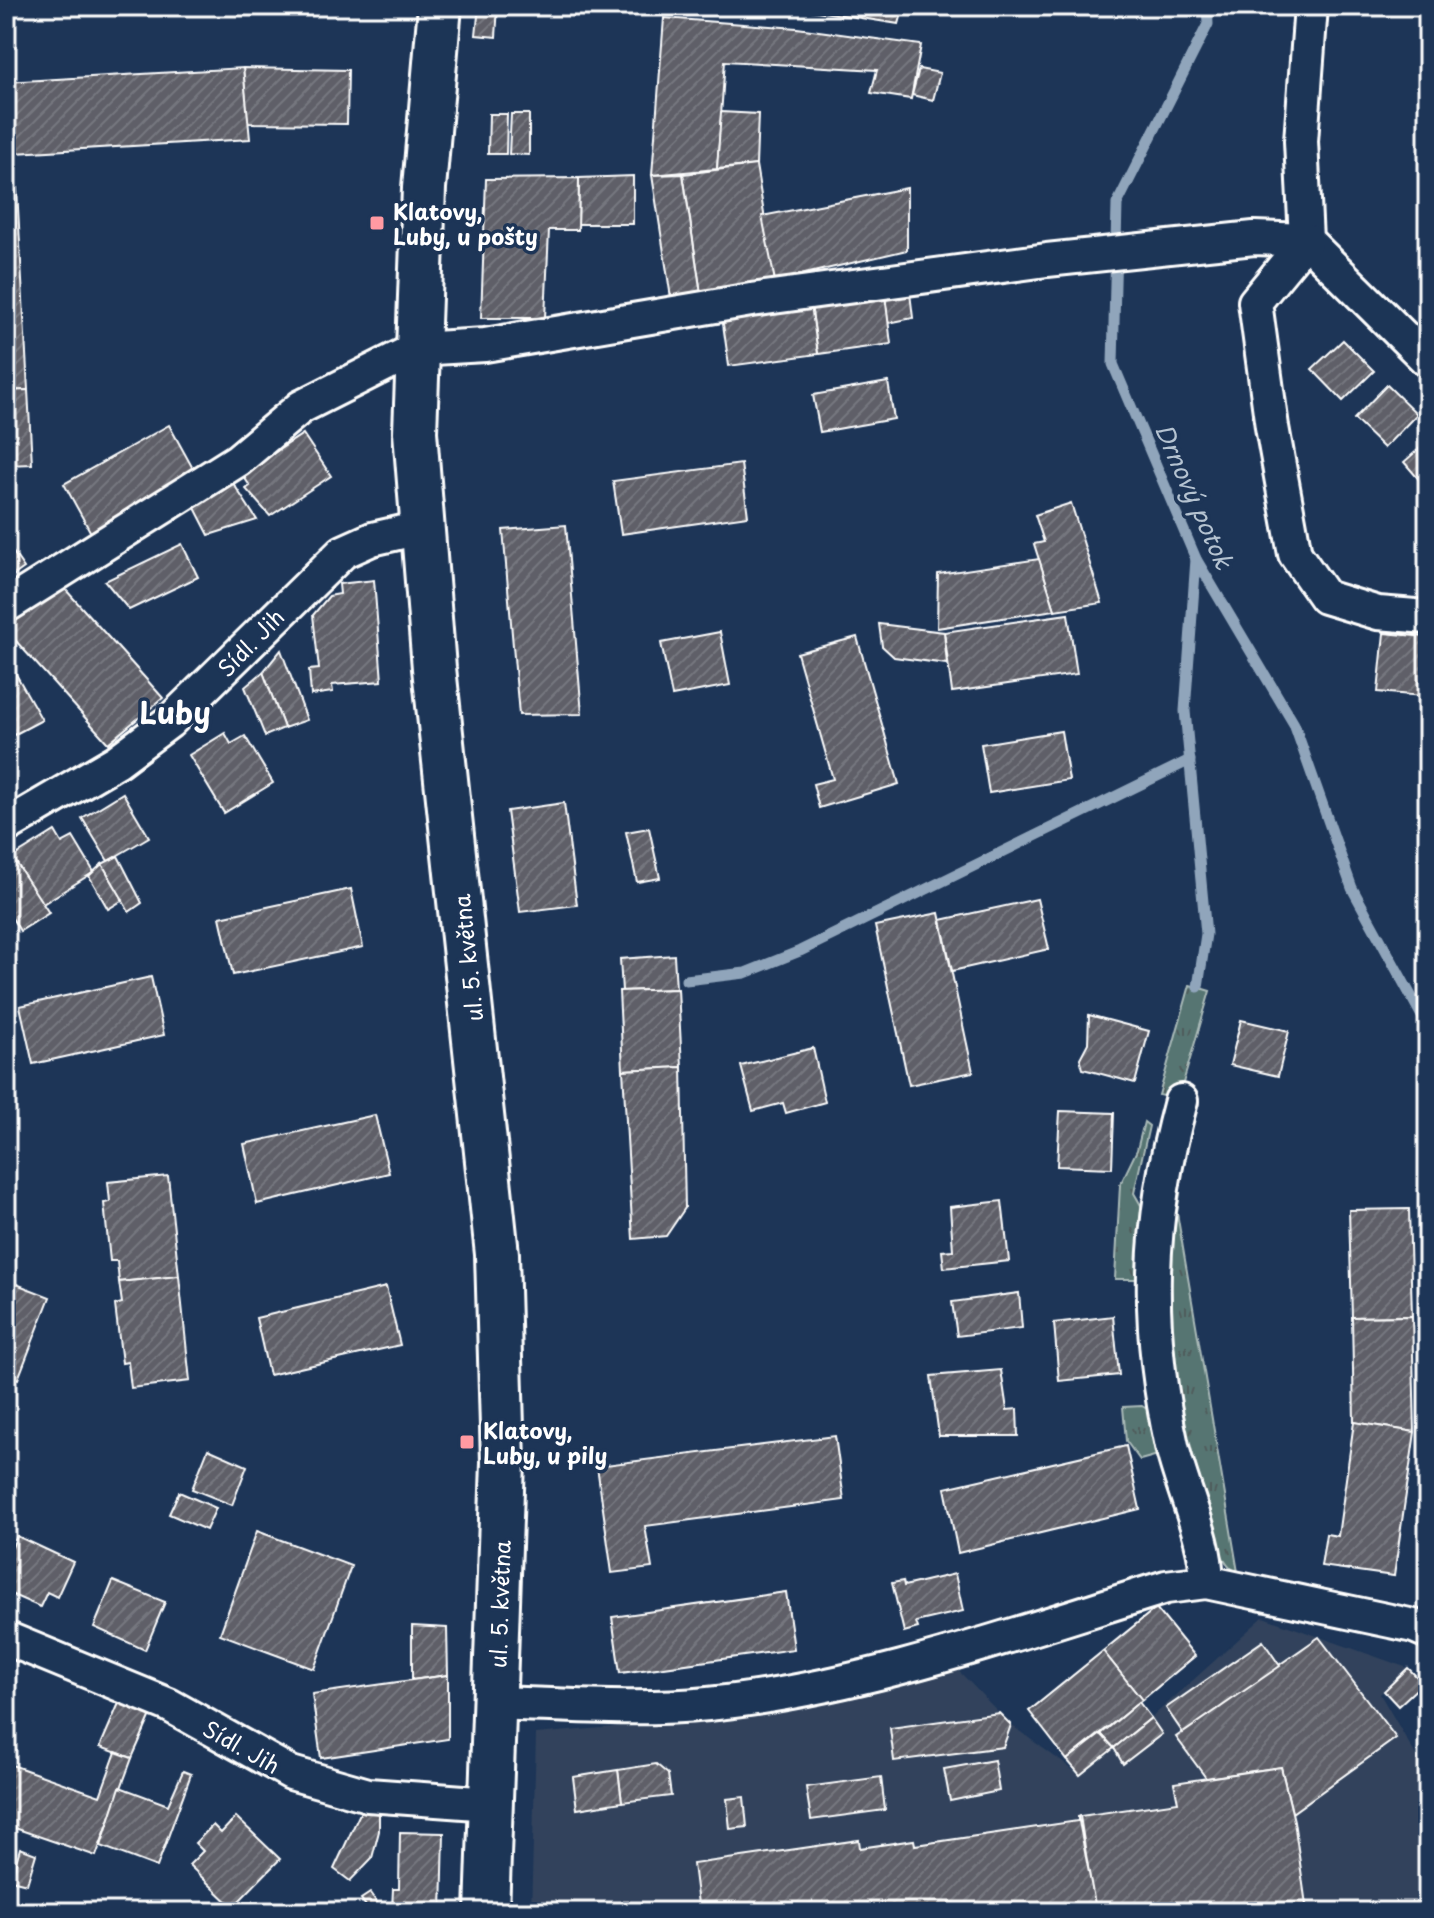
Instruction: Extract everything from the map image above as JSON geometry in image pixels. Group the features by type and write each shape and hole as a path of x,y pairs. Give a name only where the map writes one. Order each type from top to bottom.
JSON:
{"street":[{"name":"ul. 5. května","path":"440,6 424,188 416,349 420,528 497,1254 503,1462 487,1912"},
{"path":"1311,6 1301,141 1306,240 1255,302 1272,427 1295,554 1325,597 1378,613 1428,617"},
{"path":"6,606 238,460 301,407 416,349 485,345 751,300 1047,260 1254,238 1306,240 1428,361"},
{"name":"Sídl. Jih","path":"6,826 117,761 169,722 318,573 343,552 372,539 420,528"},
{"path":"1181,1101 1157,1203 1152,1253 1152,1314 1166,1417 1180,1482 1206,1560 1206,1582"},
{"path":"495,1703 642,1707 755,1698 966,1649 1166,1587 1206,1582 1414,1626 1428,1632"},
{"name":"Sídl. Jih","path":"6,1638 169,1705 291,1773 368,1795 491,1804"}],"shaded area":[{"path":"1263,1617 1408,1668 1380,1694 1428,1776 1428,1912 531,1912 536,1734 732,1716 956,1668 1011,1725 1080,1775 1151,1718"}],"green space":[{"path":"1190,985 1210,991 1178,1100 1159,1095"},
{"path":"1144,1122 1149,1126 1134,1193 1142,1207 1137,1279 1115,1279 1120,1185 1137,1150"},
{"path":"1176,1193 1180,1193 1177,1213 1238,1572 1223,1557 1209,1524 1184,1428 1175,1375 1161,1250"},
{"path":"1142,1406 1152,1412 1158,1455 1140,1460 1126,1441 1123,1407"}],"building":[{"path":"479,6 498,6 496,37 476,35"},
{"path":"805,6 904,6 899,24 804,9"},
{"path":"664,18 797,28 921,45 911,99 871,93 877,70 725,61 717,169 652,175"},
{"path":"243,68 348,70 347,124 248,123"},
{"path":"243,68 250,139 15,153 28,390 6,391 6,82"},
{"path":"919,69 940,73 933,100 912,95"},
{"path":"721,112 758,114 756,165 717,169"},
{"path":"489,114 507,114 506,154 488,154"},
{"path":"511,114 529,114 529,155 509,154"},
{"path":"756,165 775,281 701,294 683,174"},
{"path":"683,174 701,294 671,298 652,175"},
{"path":"633,176 633,224 578,224 579,178"},
{"path":"579,178 578,230 549,230 545,318 481,318 486,179"},
{"path":"907,188 907,250 775,281 762,216"},
{"path":"910,293 913,318 888,323 885,295"},
{"path":"885,295 891,344 818,354 811,305"},
{"path":"811,305 818,354 729,366 722,317"},
{"path":"1343,340 1374,371 1343,401 1312,369"},
{"path":"888,382 894,419 820,432 813,395"},
{"path":"1387,385 1417,414 1384,448 1354,419"},
{"path":"28,390 32,464 6,465 6,391"},
{"path":"169,425 196,474 91,533 64,484"},
{"path":"303,434 331,476 270,516 246,489 250,486 242,474"},
{"path":"1428,441 1428,490 1404,462"},
{"path":"741,464 748,516 621,534 613,481"},
{"path":"233,483 257,520 209,535 194,506"},
{"path":"1071,503 1102,603 1055,610 1034,544 1044,542 1035,515"},
{"path":"566,525 582,714 519,715 503,530"},
{"path":"6,542 24,568 6,581"},
{"path":"182,544 198,577 129,610 105,581"},
{"path":"1039,559 1055,610 937,628 938,574"},
{"path":"57,580 163,698 108,743 6,630 6,621"},
{"path":"374,580 382,681 332,685 333,692 311,695 309,670 319,669 313,615 329,596 340,594 339,584"},
{"path":"1068,614 1077,674 952,692 944,632"},
{"path":"879,624 944,632 947,664 894,657 882,646"},
{"path":"720,632 730,685 672,696 661,643"},
{"path":"1384,633 1426,637 1422,696 1378,692"},
{"path":"857,637 899,784 819,808 813,784 833,779 797,653"},
{"path":"281,650 307,720 284,728 263,672"},
{"path":"13,669 42,720 6,739 6,673"},
{"path":"263,672 284,728 265,736 245,687"},
{"path":"1061,731 1069,780 989,793 981,744"},
{"path":"225,733 231,744 245,736 273,783 224,813 189,755"},
{"path":"123,793 149,837 108,861 82,818"},
{"path":"564,803 577,905 520,912 507,811"},
{"path":"649,828 660,878 637,882 626,832"},
{"path":"55,831 62,843 73,837 94,872 41,905 13,857"},
{"path":"118,856 142,903 129,912 102,864"},
{"path":"13,858 49,913 20,931 6,908 6,862"},
{"path":"102,864 123,900 108,909 89,876"},
{"path":"351,889 363,947 233,975 220,917"},
{"path":"1037,899 1049,949 952,971 941,920"},
{"path":"939,913 973,1072 909,1085 875,926"},
{"path":"674,955 676,989 622,991 620,959"},
{"path":"151,977 164,1035 33,1064 20,1006"},
{"path":"678,989 682,1067 623,1070 619,991"},
{"path":"1089,1015 1149,1031 1135,1083 1083,1069 1080,1058 1088,1043"},
{"path":"1241,1020 1289,1031 1278,1076 1230,1065"},
{"path":"813,1048 825,1102 786,1113 783,1103 753,1111 741,1066"},
{"path":"682,1067 685,1208 666,1236 633,1239 623,1070"},
{"path":"1060,1111 1114,1113 1112,1168 1057,1166"},
{"path":"375,1115 389,1173 257,1204 244,1144"},
{"path":"168,1176 179,1276 119,1282 117,1261 110,1261 104,1203 110,1202 108,1182"},
{"path":"1002,1201 1009,1261 944,1268 942,1251 953,1250 950,1207"},
{"path":"1409,1209 1412,1316 1352,1317 1349,1210"},
{"path":"179,1276 190,1381 131,1388 128,1362 122,1363 115,1305 122,1303 119,1282"},
{"path":"6,1280 50,1297 18,1379 6,1374"},
{"path":"386,1287 400,1345 269,1375 256,1318"},
{"path":"1019,1293 1022,1328 957,1336 952,1302"},
{"path":"1113,1316 1119,1375 1059,1381 1054,1323"},
{"path":"1412,1316 1415,1432 1354,1422 1352,1317"},
{"path":"1001,1370 1007,1410 1017,1409 1018,1436 939,1436 931,1376"},
{"path":"1354,1422 1415,1432 1394,1576 1321,1566 1326,1534 1338,1536"},
{"path":"835,1436 844,1500 645,1526 652,1568 612,1573 597,1466"},
{"path":"1126,1446 1140,1509 958,1553 945,1488"},
{"path":"208,1449 247,1466 232,1505 192,1489"},
{"path":"179,1492 216,1508 206,1530 169,1514"},
{"path":"257,1531 351,1566 314,1669 220,1634"},
{"path":"17,1536 73,1562 57,1597 47,1592 40,1607 6,1592 6,1560"},
{"path":"955,1574 963,1611 916,1622 918,1628 904,1632 892,1583 903,1581 904,1586"},
{"path":"113,1581 165,1602 145,1650 94,1627"},
{"path":"786,1592 794,1649 620,1673 612,1617"},
{"path":"1156,1608 1195,1656 1142,1700 1103,1651"},
{"path":"412,1626 447,1628 448,1675 412,1680"},
{"path":"1319,1637 1396,1738 1292,1813 1281,1767 1206,1778 1176,1737"},
{"path":"1263,1641 1280,1666 1183,1733 1166,1708"},
{"path":"1103,1651 1142,1700 1067,1760 1029,1711"},
{"path":"1408,1668 1423,1683 1398,1706 1384,1691"},
{"path":"448,1675 448,1739 321,1758 312,1694"},
{"path":"1139,1702 1151,1718 1114,1748 1101,1734"},
{"path":"119,1703 151,1715 132,1758 100,1747"},
{"path":"999,1713 1011,1725 1003,1747 894,1761 890,1728"},
{"path":"1151,1718 1162,1734 1123,1764 1114,1748"},
{"path":"1101,1734 1114,1748 1080,1775 1067,1760"},
{"path":"116,1752 132,1758 96,1856 6,1825 6,1763 100,1796"},
{"path":"994,1760 999,1791 950,1801 944,1769"},
{"path":"656,1764 668,1774 671,1796 622,1802 618,1770"},
{"path":"1281,1767 1294,1821 1307,1912 1095,1912 1080,1816 1178,1802 1174,1783"},
{"path":"618,1770 622,1802 577,1809 573,1777"},
{"path":"183,1771 191,1774 157,1867 101,1846 120,1787 168,1805"},
{"path":"881,1777 885,1810 811,1820 806,1787"},
{"path":"744,1797 747,1827 730,1829 727,1799"},
{"path":"361,1811 379,1812 379,1831 372,1858 350,1881 334,1869"},
{"path":"1078,1816 1095,1904 1044,1912 868,1912 867,1904 812,1912 699,1912 693,1864 859,1840 860,1848 914,1840 915,1845 1078,1821"},
{"path":"236,1817 280,1859 233,1907 189,1865 203,1851 195,1843 213,1825 221,1833"},
{"path":"400,1832 444,1833 442,1912 392,1909 393,1889 399,1889"},
{"path":"20,1848 36,1854 27,1884 11,1880"},
{"path":"370,1893 384,1912 370,1912 361,1899"}],"waterway":[{"name":"Drnový potok","path":"1207,6 1208,24 1117,204 1113,364 1196,559 1294,724 1352,888 1428,1027"},
{"path":"1196,559 1185,711 1206,934 1198,987"},
{"path":"686,980 745,973 800,951 1190,760"}],"place":[{"name":"Klatovy, Luby, u pošty","path":"377,223"},
{"name":"Klatovy, Luby, u pily","path":"467,1442"}],"district":[{"name":"Luby","path":"175,711"}]}
